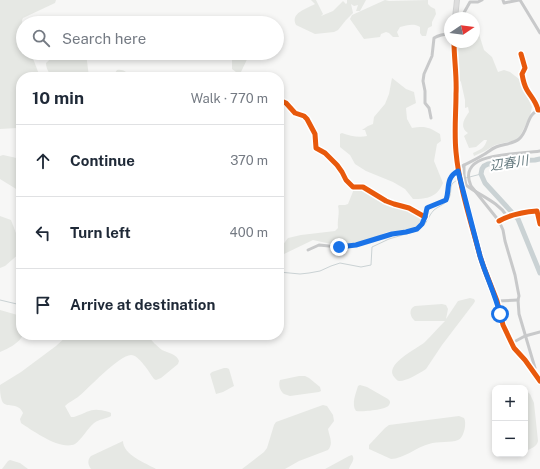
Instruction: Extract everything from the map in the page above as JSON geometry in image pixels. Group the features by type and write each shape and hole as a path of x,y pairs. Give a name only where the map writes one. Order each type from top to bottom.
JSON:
{"street":[{"path":"455,12 457,0"},
{"path":"464,12 470,2 478,2 482,0"},
{"path":"503,0 504,3 520,0 540,33"},
{"path":"431,118 429,108 425,103 423,81 424,74 432,56 434,38 444,34"},
{"path":"454,48 456,75 455,137 458,170 482,262 497,301 503,325 518,353 540,381"},
{"path":"308,250 319,245 339,247 356,245 392,234 417,229 422,224 427,208 446,200 448,195 448,185 451,177 458,170 494,148 512,143 521,138 534,112 539,110 534,99 524,85 522,74 525,68 521,54"},
{"path":"284,102 295,113 304,116 315,134 316,148 337,165 346,180 353,187 363,187 386,201 409,208 425,217"},
{"path":"533,371 535,368 519,314 519,296 515,275 503,230 499,221 474,190 468,176 473,166 488,157 540,151"},
{"path":"464,165 464,181 466,185 489,199 508,216"},
{"path":"499,221 508,216 537,211 540,224"},
{"path":"497,301 518,300"},
{"path":"512,343 526,336 540,332"}],"shaded area":[{"path":"0,0 56,0 55,3 27,16 16,16 16,60 34,60 38,72 16,72 16,128 0,129"},
{"path":"311,0 316,0 323,14 321,16 333,11 343,1 346,4 347,0 366,0 360,11 356,11 358,5 354,6 351,4 353,13 338,30 334,32 315,34 296,25 295,21 297,14 315,4"},
{"path":"385,0 428,0 428,4 435,9 436,14 432,22 432,26 428,28 426,36 422,36 420,33 420,27 410,25 400,27 397,32 399,37 393,37 386,32 381,34 380,37 364,39 350,19 352,15"},
{"path":"480,37 484,50 492,57 498,72 504,70 510,72 519,79 532,107 530,116 520,136 516,140 495,145 474,156 473,153 480,150 487,140 484,140 476,147 469,148 464,136 468,133 465,131 463,123 469,112 468,107 465,108 465,100 459,79 457,50 460,48 480,48"},
{"path":"49,60 87,60 88,72 48,72 46,63"},
{"path":"232,60 247,60 241,72 236,72 232,69"},
{"path":"119,70 126,72 116,72"},
{"path":"392,78 406,89 414,92 416,103 406,108 407,119 412,128 427,128 440,134 441,141 437,144 434,161 443,183 441,188 435,194 428,198 413,199 405,189 393,182 366,171 355,164 350,155 340,147 340,134 342,133 361,137 367,136 365,130 362,130 373,124 374,117 385,104 389,94"},
{"path":"3,155 16,158 16,189 0,179 0,156"},
{"path":"357,187 364,188 392,205 420,215 420,223 415,228 387,232 370,240 357,243 340,245 313,240 284,254 284,243 288,238 335,231 338,228 338,206 348,204 354,189"},
{"path":"0,216 11,220 16,233 16,256 5,266 0,268"},
{"path":"470,298 474,299 474,303 426,369 409,379 403,381 397,380 392,373 393,368 397,363 425,342 445,321 415,321 410,313 411,309 415,306 446,305 448,309 446,319 458,301"},
{"path":"0,310 16,315 16,340 19,340 0,352"},
{"path":"63,340 151,340 162,350 174,355 179,361 178,364 161,378 156,380 147,368 134,356 126,356 119,360 78,397 65,406 71,417 94,410 109,412 111,413 111,416 94,423 75,444 62,445 47,439 21,423 20,419 23,413 21,409 15,406 6,405 2,401 0,391 0,385 21,372"},
{"path":"224,368 229,369 234,386 216,394 210,374"},
{"path":"299,376 309,378 320,387 321,391 290,396 284,394 280,390 280,380"},
{"path":"360,385 367,387 388,399 390,402 389,405 384,408 368,411 356,411 354,398 358,386"},
{"path":"528,392 534,403 538,441 531,449 528,450"},
{"path":"323,405 327,406 333,415 334,421 328,429 331,445 328,450 299,461 285,469 242,469 267,448 276,422"},
{"path":"459,416 464,418 465,423 462,436 458,440 429,444 400,457 391,459 369,449 369,445 389,425"},
{"path":"123,441 124,446 131,454 156,469 91,469 88,462 91,456"},
{"path":"352,455 353,460 349,469 325,469 349,456"},
{"path":"10,460 20,463 28,469 2,469"}],"waterway":[{"name":"辺春川","path":"540,159 488,164 484,166 481,174 485,183 518,219 540,273"},
{"path":"462,179 481,174"},
{"path":"419,229 424,225 434,210 448,200 453,183 459,180"},
{"path":"284,272 309,273 320,271 340,263 361,267 371,265 372,247 389,239 416,231"},
{"path":"0,300 16,304"}],"cycle path":[{"path":"454,48 456,81 455,145 466,204 480,256 497,301 503,325 514,348 525,360 540,381"},
{"path":"521,54 525,68 522,74 524,84 538,110 540,110"},
{"path":"284,102 295,113 304,116 307,119 315,134 316,148 325,153 337,165 346,180 353,187 363,187 386,201 409,208 425,217"},
{"path":"499,221 518,214 537,211 540,224"}],"route":[{"path":"339,247 369,242 392,234 417,229 422,224 427,208 446,200 448,195 448,185 451,177 458,171 480,256 497,301 500,314"}]}
